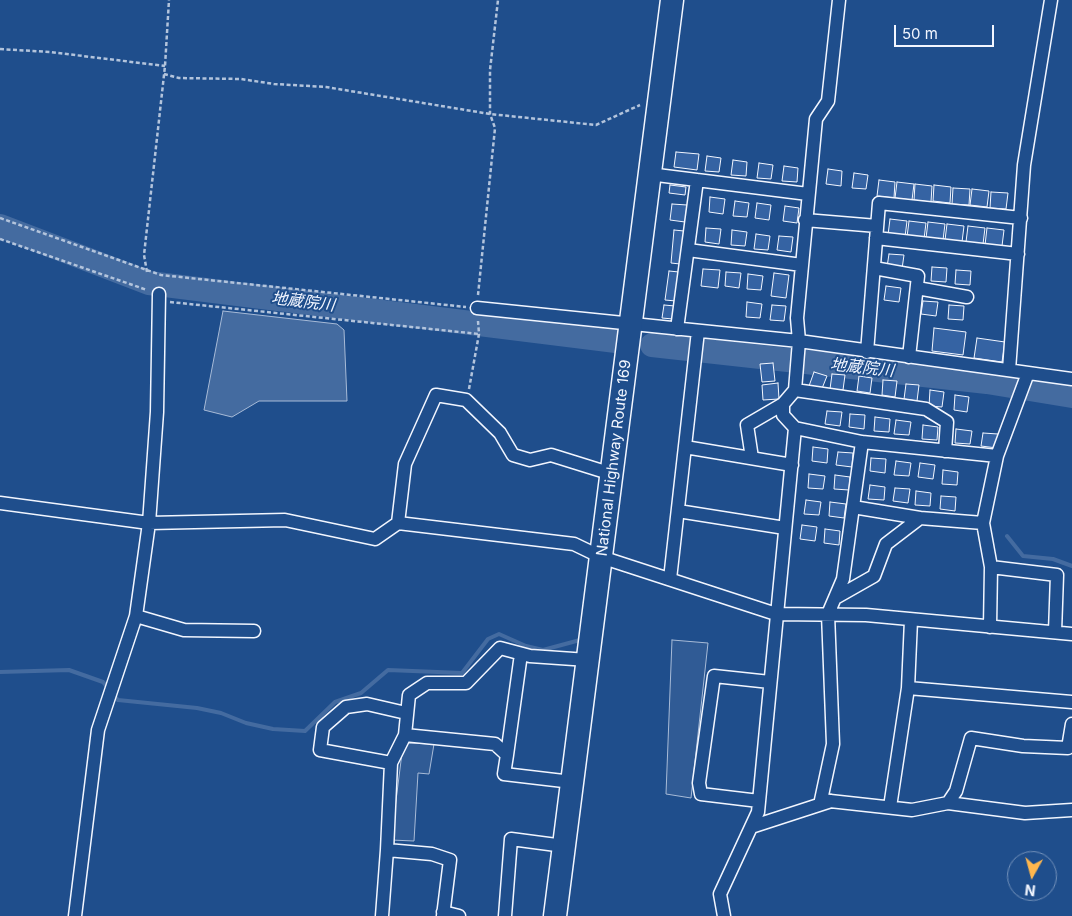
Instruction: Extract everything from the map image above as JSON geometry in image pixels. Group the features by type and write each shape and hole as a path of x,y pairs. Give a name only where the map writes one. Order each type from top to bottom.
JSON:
{"highway":[{"name":"National Highway Route 169","path":"555,916 672,0"}],"street":[{"path":"752,458 747,425 783,404 794,390 798,353 797,318 816,119 828,101 839,0"},
{"path":"1009,370 1024,165 1051,0"},
{"path":"649,174 808,194"},
{"path":"677,329 697,180"},
{"path":"867,352 879,203 1020,218"},
{"path":"805,220 1018,254"},
{"path":"688,250 802,265"},
{"path":"874,268 918,276 910,357"},
{"path":"917,288 967,297"},
{"path":"75,916 98,730 136,616 149,523 157,412 159,297"},
{"path":"477,308 677,329 697,344 798,353 867,352 1009,370 1026,379 1072,379"},
{"path":"670,579 697,344"},
{"path":"990,627 991,567 983,523 997,456 1026,379"},
{"path":"794,390 926,409 947,422 945,451"},
{"path":"398,523 405,464 436,395 466,400 500,433 513,455 530,460 550,455 612,474"},
{"path":"783,404 783,415 795,428 862,442 997,456"},
{"path":"724,916 720,894 758,812 795,428"},
{"path":"862,442 843,579 828,614 833,744 821,800 912,810 948,803 1025,814 1072,810"},
{"path":"685,447 792,465"},
{"path":"0,503 149,523 285,520 375,539 398,523 574,544 601,557 776,614 866,615 1072,634"},
{"path":"853,507 920,518 983,523"},
{"path":"678,511 785,528"},
{"path":"836,597 874,576 886,544 920,518"},
{"path":"991,567 1057,575 1055,632"},
{"path":"136,616 184,630 254,631"},
{"path":"890,807 908,688 911,620"},
{"path":"382,916 391,763 405,735 409,695 427,682 466,683 500,648 521,654 588,660"},
{"path":"521,654 504,774 572,782"},
{"path":"759,801 701,794 699,783 714,676 770,682"},
{"path":"908,688 1072,702"},
{"path":"391,763 320,750 324,727 346,707 367,704 406,712"},
{"path":"948,803 956,791 971,738 1023,746 1070,748 1072,724"},
{"path":"405,735 495,744 507,755"},
{"path":"751,827 831,801"},
{"path":"505,916 512,839 564,846"},
{"path":"386,850 432,854 450,860 443,914 459,916"}],"path":[{"path":"147,272 144,255 165,66 169,0"},
{"path":"466,400 479,334 477,308 495,128 490,114 490,70 498,0"},
{"path":"0,49 50,52 165,66"},
{"path":"164,74 179,78 240,79 326,87 490,114 596,125 660,96"},
{"path":"0,218 147,272 161,275 477,308"},
{"path":"0,239 159,297 479,334"}],"shaded area":[{"path":"223,311 337,324 344,330 347,401 259,401 232,417 204,410"},
{"path":"672,640 708,643 691,798 666,794"},
{"path":"408,743 434,744 429,774 418,773 414,841 391,840 402,753"}],"building":[{"path":"676,152 699,154 697,170 674,167"},
{"path":"707,156 721,158 719,172 705,171"},
{"path":"733,160 747,162 746,176 731,175"},
{"path":"759,163 773,165 771,179 757,178"},
{"path":"784,166 798,168 797,182 782,181"},
{"path":"828,169 842,171 841,186 826,184"},
{"path":"854,173 868,175 866,189 852,188"},
{"path":"879,180 895,182 894,198 877,196"},
{"path":"897,182 914,184 912,200 895,198"},
{"path":"915,184 932,186 931,202 914,200"},
{"path":"670,185 686,187 685,195 669,193"},
{"path":"934,185 951,187 950,203 933,201"},
{"path":"953,188 970,189 969,205 952,204"},
{"path":"972,189 989,191 987,207 970,205"},
{"path":"991,192 1008,193 1006,209 990,208"},
{"path":"710,197 725,199 723,214 709,212"},
{"path":"735,201 749,203 747,217 733,216"},
{"path":"757,203 771,205 769,220 755,218"},
{"path":"672,204 687,205 685,222 670,220"},
{"path":"785,206 799,208 797,223 783,221"},
{"path":"890,219 907,221 905,237 888,235"},
{"path":"909,221 926,223 924,239 907,237"},
{"path":"928,222 945,224 943,240 926,238"},
{"path":"947,224 964,226 962,242 945,240"},
{"path":"968,226 985,228 983,244 966,242"},
{"path":"706,228 721,229 719,244 705,242"},
{"path":"987,228 1004,230 1002,246 985,245"},
{"path":"674,230 684,231 680,264 671,263"},
{"path":"732,230 747,232 745,246 731,245"},
{"path":"756,234 770,236 768,250 754,249"},
{"path":"779,236 793,237 791,252 777,250"},
{"path":"889,254 904,255 902,269 887,267"},
{"path":"932,267 947,268 946,282 931,281"},
{"path":"703,269 720,270 718,288 701,286"},
{"path":"956,270 971,271 970,285 955,284"},
{"path":"669,271 679,272 676,301 665,300"},
{"path":"726,272 741,273 739,288 725,286"},
{"path":"774,273 789,275 786,298 771,296"},
{"path":"748,274 763,276 761,290 747,289"},
{"path":"886,286 901,288 899,302 884,300"},
{"path":"923,301 938,302 936,316 921,314"},
{"path":"747,302 762,304 760,318 746,317"},
{"path":"664,305 675,306 673,319 662,318"},
{"path":"772,305 786,306 784,321 770,320"},
{"path":"949,305 964,306 963,320 948,319"},
{"path":"934,328 966,332 963,355 932,351"},
{"path":"977,338 1005,342 1002,362 974,358"},
{"path":"773,363 775,381 762,382 760,364"},
{"path":"814,372 827,376 821,391 809,386"},
{"path":"832,374 845,375 843,390 830,389"},
{"path":"859,376 872,378 870,393 857,391"},
{"path":"883,380 897,381 895,397 882,395"},
{"path":"778,383 779,399 763,400 762,385"},
{"path":"906,384 919,385 917,401 904,399"},
{"path":"930,390 944,392 942,407 929,406"},
{"path":"955,395 969,397 967,412 954,410"},
{"path":"827,411 842,412 840,426 825,424"},
{"path":"850,414 865,415 864,429 849,427"},
{"path":"875,417 890,419 889,432 874,431"},
{"path":"896,420 911,422 909,435 894,434"},
{"path":"923,425 938,427 937,440 922,439"},
{"path":"956,429 972,431 970,444 955,443"},
{"path":"983,433 998,434 997,448 981,446"},
{"path":"813,447 828,449 827,463 812,461"},
{"path":"838,452 853,453 852,467 836,465"},
{"path":"871,458 886,459 885,473 870,471"},
{"path":"896,461 911,463 909,476 894,475"},
{"path":"920,463 935,465 933,479 918,477"},
{"path":"943,470 958,472 957,485 942,484"},
{"path":"809,474 825,476 823,489 808,488"},
{"path":"835,475 850,477 849,490 834,489"},
{"path":"870,485 885,487 884,500 868,499"},
{"path":"895,488 910,489 908,503 893,501"},
{"path":"916,491 931,493 930,506 915,505"},
{"path":"941,496 956,497 955,511 940,509"},
{"path":"806,500 821,502 819,515 804,514"},
{"path":"830,502 846,504 844,518 829,516"},
{"path":"802,525 817,527 815,541 800,539"},
{"path":"825,529 840,531 839,545 824,543"}],"waterway":[{"name":"地蔵院川","path":"0,226 149,283 616,341"},
{"name":"地蔵院川","path":"652,345 987,382 1072,396"},
{"path":"1007,536 1023,556 1053,559 1072,566"},
{"path":"112,694 118,700 197,708 221,713 246,723 273,729 305,731 335,702 361,693 388,670 462,673 488,639 499,634 526,646 543,650 580,640"},
{"path":"0,672 69,670 103,682 108,688"}]}
